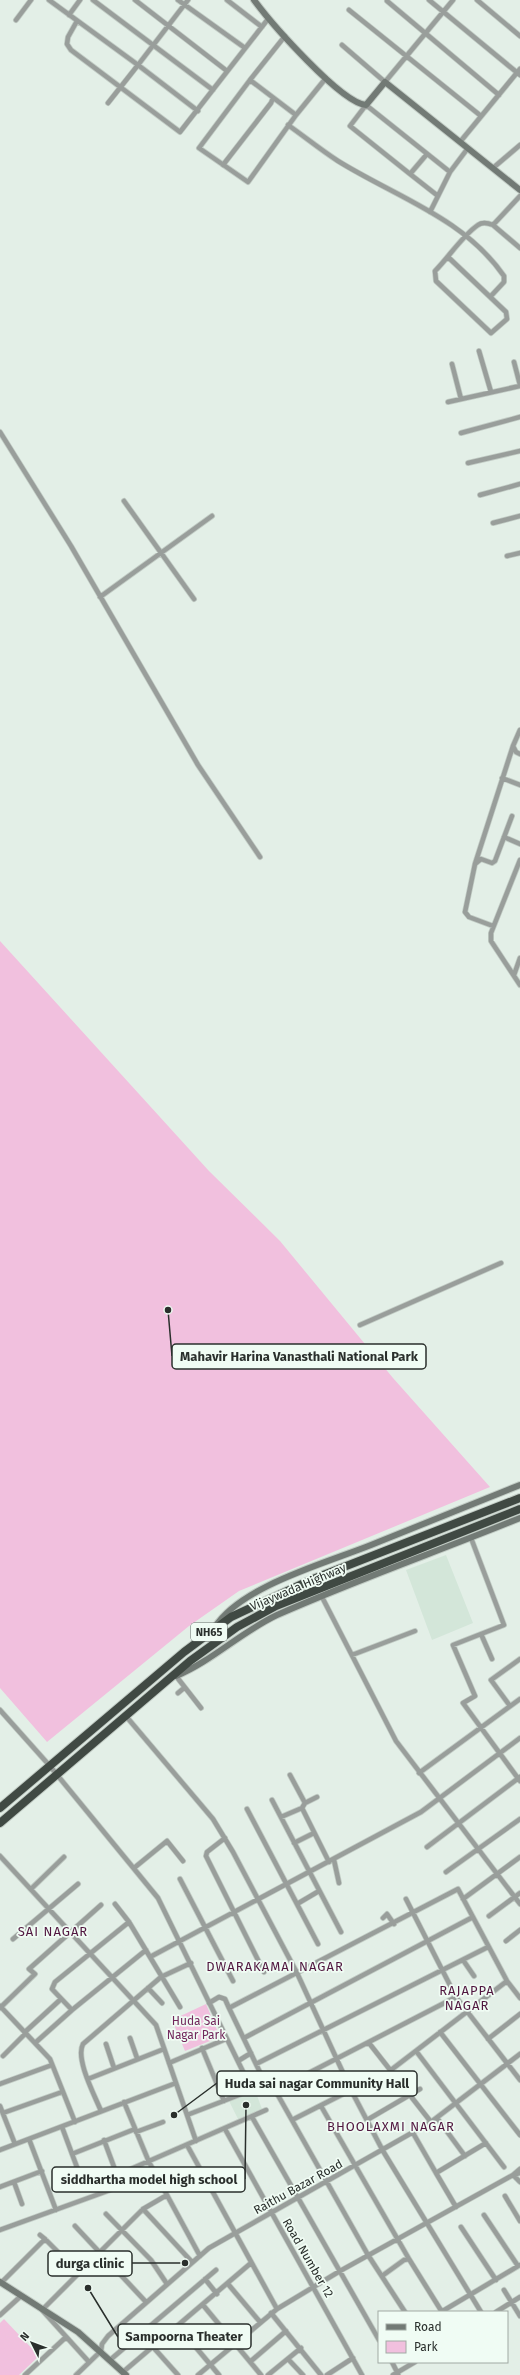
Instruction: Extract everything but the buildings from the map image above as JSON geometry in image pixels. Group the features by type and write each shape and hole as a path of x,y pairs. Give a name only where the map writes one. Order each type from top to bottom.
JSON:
{"highway":[{"name":"Vijaywada Highway","path":"0,1808 49,1765 214,1628 231,1617 278,1593 520,1498"},
{"name":"Vijaywada Highway","path":"0,1823 125,1715 218,1639 257,1615 520,1509"}],"street":[{"path":"16,20 31,0"},
{"path":"49,0 198,111"},
{"path":"69,15 80,0"},
{"path":"93,0 213,90"},
{"path":"135,0 227,71"},
{"path":"178,0 245,48"},
{"path":"108,103 188,0"},
{"path":"227,0 262,27"},
{"path":"254,0 268,19 326,78 358,105 366,105 450,172"},
{"path":"429,0 519,72 460,142"},
{"path":"438,196 350,126 454,0"},
{"path":"476,0 520,36"},
{"path":"386,2 499,94"},
{"path":"349,10 481,116"},
{"path":"77,21 68,37 67,44 71,50 180,132 198,111 268,19"},
{"path":"284,36 199,148 248,182 288,125 326,78"},
{"path":"342,45 385,82 520,190"},
{"path":"250,80 296,115"},
{"path":"223,165 271,103 272,98"},
{"path":"288,125 338,161 430,212 468,236 504,276 504,282 491,296"},
{"path":"492,168 520,145"},
{"path":"430,212 450,172 468,148"},
{"path":"410,174 427,154"},
{"path":"493,225 520,196"},
{"path":"448,257 491,296 507,316 492,333 436,281 435,271 448,257 468,236 479,224 488,223 493,225 520,248"},
{"path":"479,351 491,392"},
{"path":"448,402 520,386 514,362 520,365"},
{"path":"452,364 461,399"},
{"path":"461,433 520,417"},
{"path":"0,432 100,597 198,765 260,857"},
{"path":"468,463 520,451"},
{"path":"480,495 520,484"},
{"path":"124,501 194,599"},
{"path":"100,597 212,516"},
{"path":"492,523 520,516"},
{"path":"507,556 520,553"},
{"path":"494,926 469,917 465,912 475,864 502,778 520,730"},
{"path":"513,746 516,752 520,754"},
{"path":"502,778 520,785"},
{"path":"475,864 481,859 492,863 496,861 512,816"},
{"path":"504,836 520,844"},
{"path":"520,860 518,871 494,926 491,940 520,984"},
{"path":"514,975 520,958"},
{"path":"360,1325 501,1263"},
{"path":"214,1628 223,1614 259,1591 312,1568 520,1485"},
{"path":"201,1708 174,1676 195,1667 224,1646 276,1616 520,1518"},
{"path":"427,1847 519,1779 463,1703 475,1696 453,1646 504,1625 471,1538"},
{"path":"322,1597 396,1741 439,1800 520,1904"},
{"path":"352,1655 415,1631"},
{"path":"480,1634 492,1660"},
{"path":"510,1706 491,1680 520,1659"},
{"path":"178,1693 184,1688"},
{"path":"419,1773 520,1699"},
{"path":"0,1710 49,1765 158,1898 252,2090 187,2115"},
{"path":"125,1715 213,1819 225,1838 297,1973 351,2090 383,2151 426,2224 480,2311"},
{"path":"150,1957 287,1885 439,1800 520,1738"},
{"path":"290,1775 305,1803"},
{"path":"281,1817 302,1808 305,1803 317,1797"},
{"path":"272,1800 341,1932"},
{"path":"302,1808 314,1833 331,1861 339,1883"},
{"path":"248,1810 318,1944"},
{"path":"446,1872 520,1818"},
{"path":"294,1843 314,1833"},
{"path":"225,1838 207,1852 206,1856 264,1972"},
{"path":"134,1868 166,1841 183,1861"},
{"path":"0,1856 156,2025 196,2141"},
{"path":"31,1889 64,1857"},
{"path":"463,1899 520,1857"},
{"path":"180,1879 234,1981"},
{"path":"13,1939 78,1884"},
{"path":"229,2008 394,1924 458,1889 507,1981 520,1998"},
{"path":"297,1904 319,1891"},
{"path":"489,1916 520,1893"},
{"path":"406,1899 429,1941 456,1997 520,2080"},
{"path":"115,1904 130,1922 180,2007"},
{"path":"75,2122 50,2059 26,2032 0,2007 35,1974 29,1969 101,1905"},
{"path":"383,1918 387,1914 394,1924"},
{"path":"244,2038 473,1917"},
{"path":"72,2010 52,1989 55,1982 91,1955 130,1922"},
{"path":"506,1941 520,1930"},
{"path":"256,2064 325,2031 442,1969 488,1947"},
{"path":"35,2043 111,1977 146,1950"},
{"path":"463,1960 474,1976"},
{"path":"101,2111 80,2054 83,2044 134,2002 161,1976 191,1963"},
{"path":"390,2070 507,1981"},
{"path":"148,1988 162,2003"},
{"path":"209,2004 219,1997 225,1999 270,2093 337,2060 456,1997"},
{"path":"3,2056 61,1999"},
{"path":"488,2039 520,2014"},
{"path":"440,2032 520,2135"},
{"path":"130,2038 137,2058"},
{"path":"169,2063 226,2039"},
{"path":"369,2043 431,2122"},
{"path":"106,2044 114,2068"},
{"path":"88,2079 164,2048"},
{"path":"202,2048 224,2101"},
{"path":"416,2051 504,2167"},
{"path":"238,2061 251,2053"},
{"name":"Raithu Bazar Road","path":"76,2375 101,2351 102,2344 108,2336 200,2256 270,2213 327,2183 431,2122 457,2104 520,2054"},
{"path":"0,2084 52,2065"},
{"path":"0,2150 176,2083"},
{"path":"367,2120 411,2096 420,2089"},
{"path":"275,2090 368,2255 404,2311"},
{"path":"292,2120 351,2090"},
{"path":"3,2113 62,2092"},
{"path":"124,2102 149,2162 200,2256"},
{"path":"0,2106 15,2144"},
{"path":"322,2106 408,2259 441,2311"},
{"path":"104,2140 117,2175 266,2110"},
{"path":"252,2117 378,2338"},
{"path":"437,2118 465,2156"},
{"path":"72,2154 104,2140 162,2122"},
{"path":"62,2127 81,2178"},
{"name":"Road Number 12","path":"225,2129 270,2213 362,2375"},
{"path":"413,2133 456,2207"},
{"path":"29,2139 56,2210"},
{"path":"436,2173 486,2143"},
{"path":"187,2145 276,2309"},
{"path":"513,2175 520,2168"},
{"path":"0,2187 42,2171"},
{"path":"198,2375 276,2309 368,2255 513,2175 520,2173"},
{"path":"513,2175 520,2182"},
{"path":"14,2182 22,2204"},
{"path":"0,2230 112,2190"},
{"path":"42,2310 100,2254 143,2209 167,2195"},
{"path":"505,2196 520,2221"},
{"path":"143,2209 192,2262"},
{"path":"106,2214 150,2260 167,2284"},
{"path":"444,2311 519,2266 484,2214"},
{"path":"75,2226 146,2302"},
{"path":"461,2227 496,2280"},
{"path":"40,2234 79,2273"},
{"path":"45,2239 0,2283 78,2332 101,2351 124,2374 153,2347 217,2294 251,2263"},
{"path":"382,2276 404,2260 408,2259"},
{"path":"110,2360 216,2270"},
{"path":"205,2279 217,2294"},
{"path":"228,2284 260,2322"},
{"path":"504,2290 520,2316"},
{"path":"0,2315 21,2296"},
{"path":"498,2311 520,2297"},
{"path":"203,2305 262,2375"},
{"path":"42,2310 65,2338 89,2362"},
{"path":"271,2313 301,2348 321,2375"},
{"path":"178,2326 219,2375"},
{"path":"250,2361 286,2331"},
{"path":"25,2375 65,2338"},
{"path":"153,2347 178,2375"},
{"path":"268,2375 301,2348"},
{"path":"288,2358 303,2375"},
{"path":"327,2375 353,2358"},
{"path":"392,2363 397,2374 413,2363"}],"shaded area":[{"path":"446,1555 473,1623 432,1640 406,1570"},
{"path":"255,2090 262,2109 238,2119 229,2101"}],"green space":[{"path":"0,941 209,1171 280,1241 393,1378 490,1487 239,1591 189,1626 47,1742 0,1688"},
{"name":"Huda Sai Nagar Park","path":"206,2004 220,2037 185,2051 172,2020"},
{"path":"4,2319 39,2356 19,2375 0,2375 0,2323"}],"place":[{"name":"Mahavir Harina Vanasthali National Park","path":"168,1310"},
{"name":"siddhartha model high school","path":"246,2105"},
{"name":"Huda sai nagar Community Hall","path":"174,2115"},
{"name":"durga clinic","path":"185,2263"},
{"name":"Sampoorna Theater","path":"88,2288"}],"district":[{"name":"SAI NAGAR","path":"53,1931"},
{"name":"DWARAKAMAI NAGAR","path":"275,1966"},
{"name":"RAJAPPA NAGAR","path":"467,1998"},
{"name":"BHOOLAXMI NAGAR","path":"391,2126"}]}
